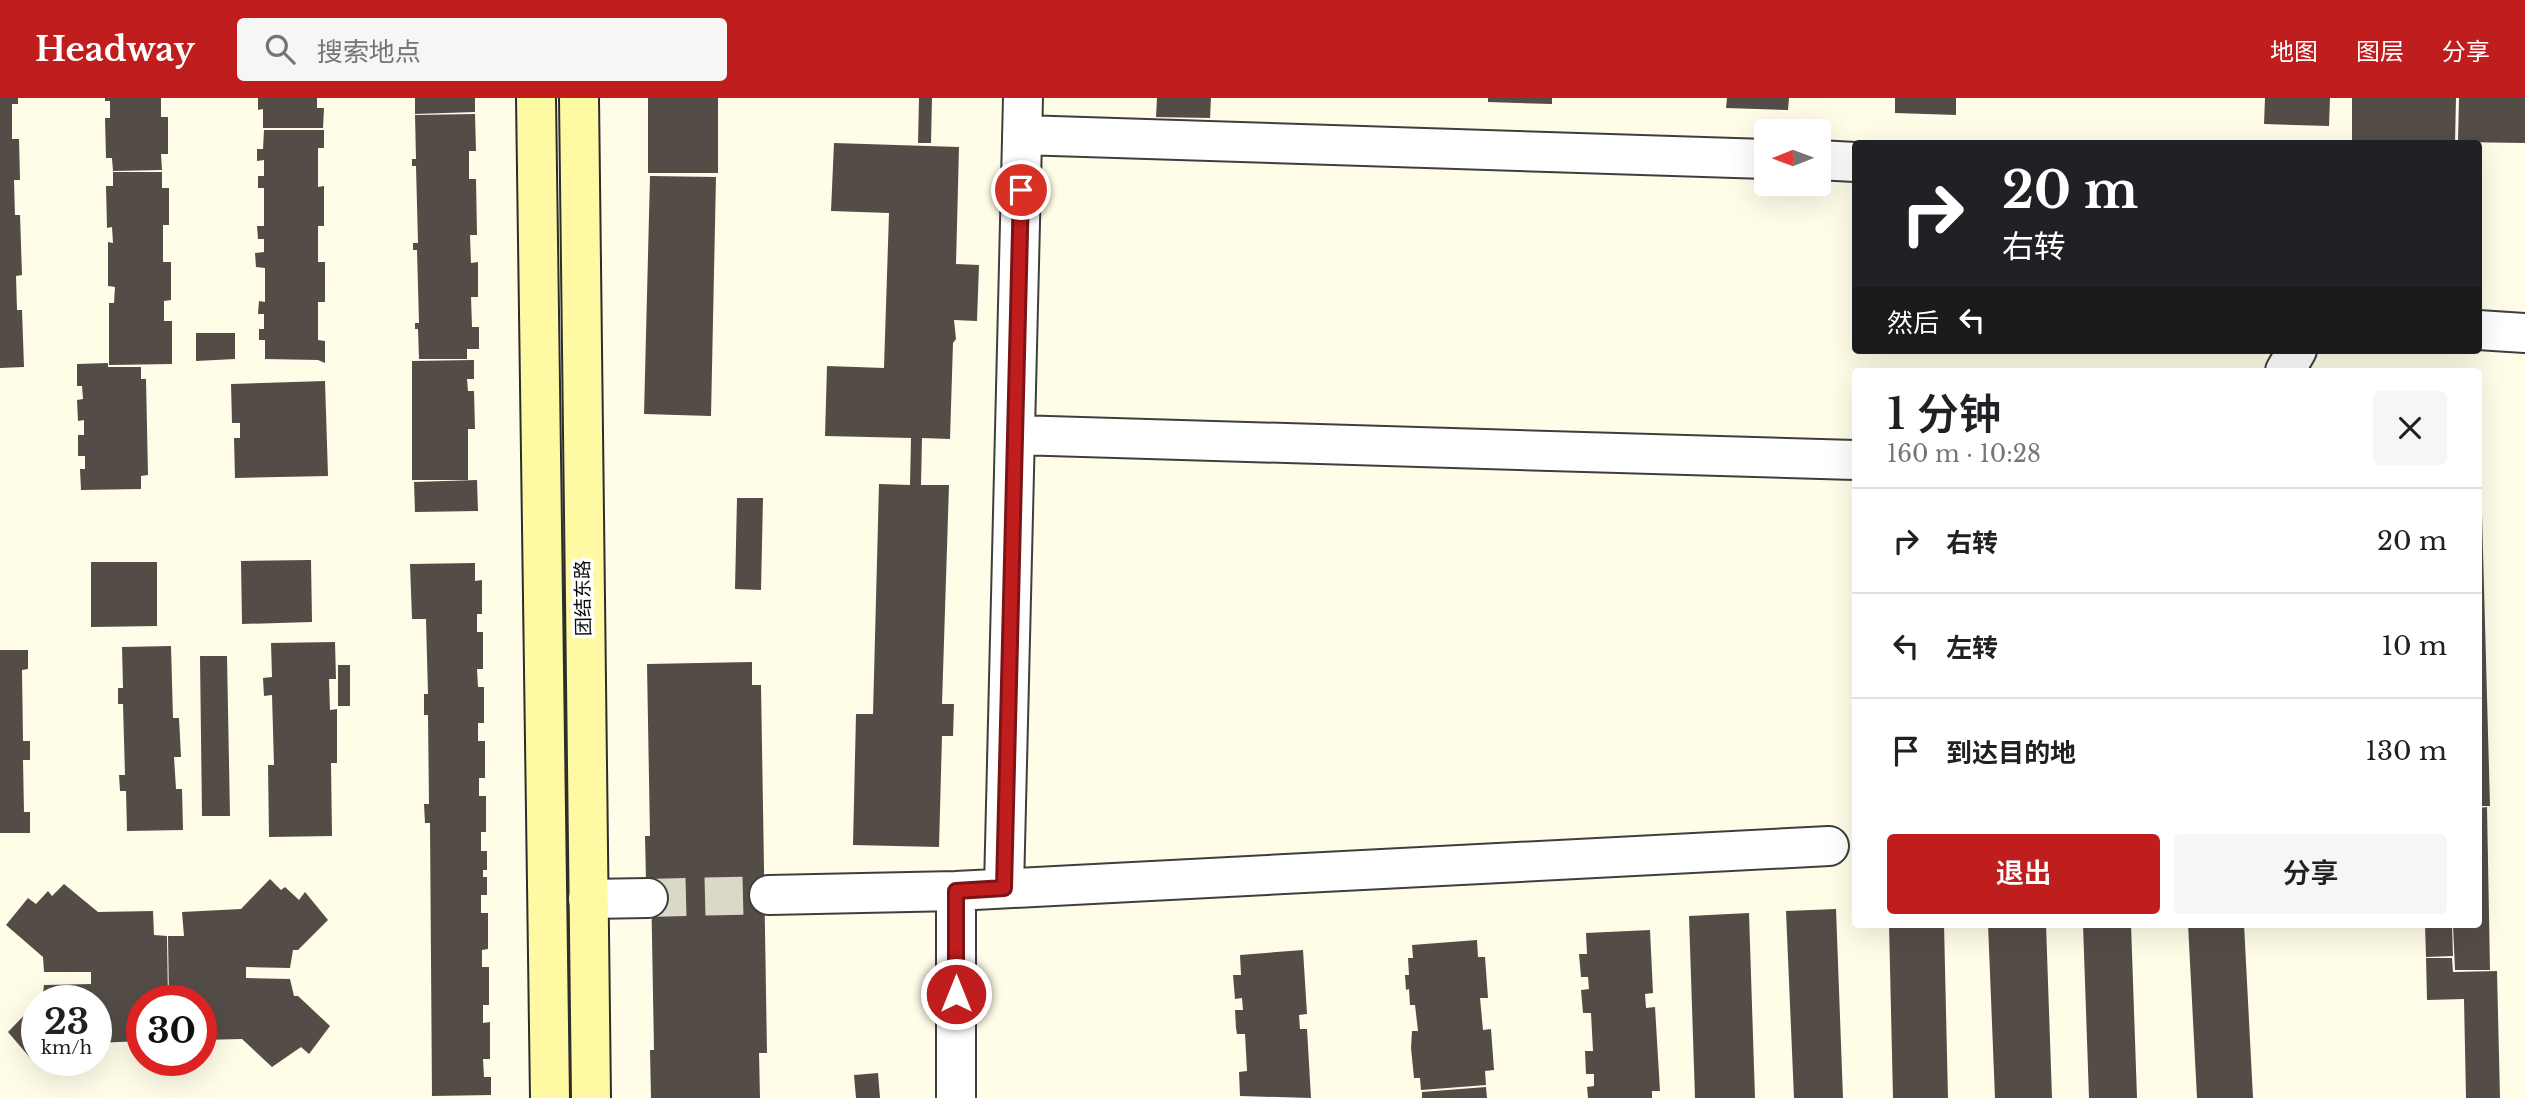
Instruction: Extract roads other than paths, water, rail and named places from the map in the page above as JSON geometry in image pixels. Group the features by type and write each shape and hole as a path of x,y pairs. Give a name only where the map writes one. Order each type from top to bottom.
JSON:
{"street":[{"path":"536,98 550,1098"},
{"name":"团结东路","path":"579,98 591,1098"},
{"path":"1004,888 1023,98"},
{"path":"1022,135 1754,159"},
{"path":"1831,161 1852,162"},
{"path":"2482,330 2525,333"},
{"path":"1015,435 1852,460"},
{"path":"769,895 956,891 1829,846"},
{"path":"956,891 956,1098"},
{"path":"588,899 648,898"}],"tunnel":[{"path":"648,898 769,895"}]}
